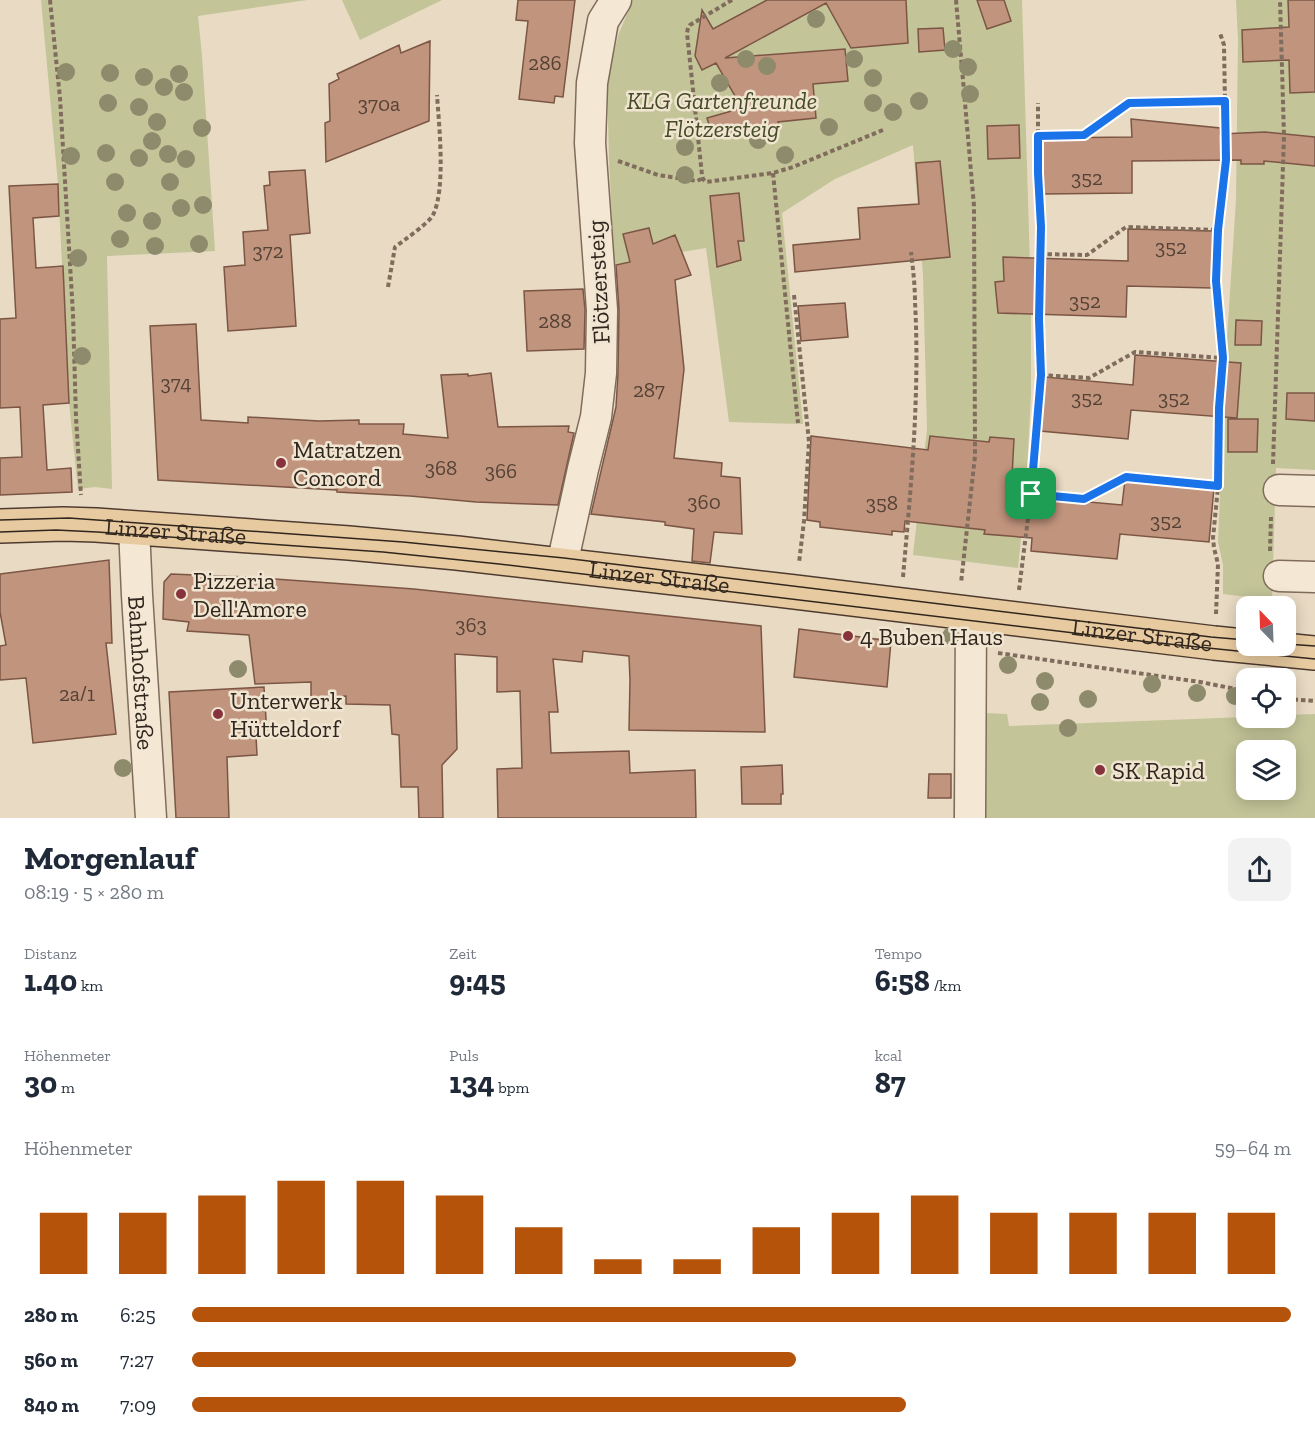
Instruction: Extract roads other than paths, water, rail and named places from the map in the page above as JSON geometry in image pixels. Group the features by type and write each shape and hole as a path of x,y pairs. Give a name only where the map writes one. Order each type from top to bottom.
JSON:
{"main road":[{"name":"Linzer Straße","path":"0,526 63,524 134,527 403,547 1214,643 1315,652"}],"street":[{"name":"Flötzersteig","path":"562,565 596,417 602,373 602,310 591,159 592,83 603,21 616,0"},
{"path":"1274,489 1315,491"},
{"name":"Bahnhofstraße","path":"134,527 151,818"},
{"path":"1275,564 1315,577"},
{"path":"964,612 971,649 970,818"}],"tram line":[{"path":"0,520 69,518 403,542 564,558 1236,639"},
{"path":"0,532 56,530 97,532 383,552 1149,642 1315,659"},
{"path":"1296,645 1315,646"}],"place":[{"name":"Matratzen Concord","path":"281,463"},
{"name":"Pizzeria Dell'Amore","path":"181,594"},
{"name":"4 Buben Haus","path":"848,636"},
{"name":"Unterwerk Hütteldorf","path":"218,714"},
{"name":"SK Rapid","path":"1100,770"}],"park label":[{"name":"KLG Gartenfreunde Flötzersteig","path":"722,114"}]}
